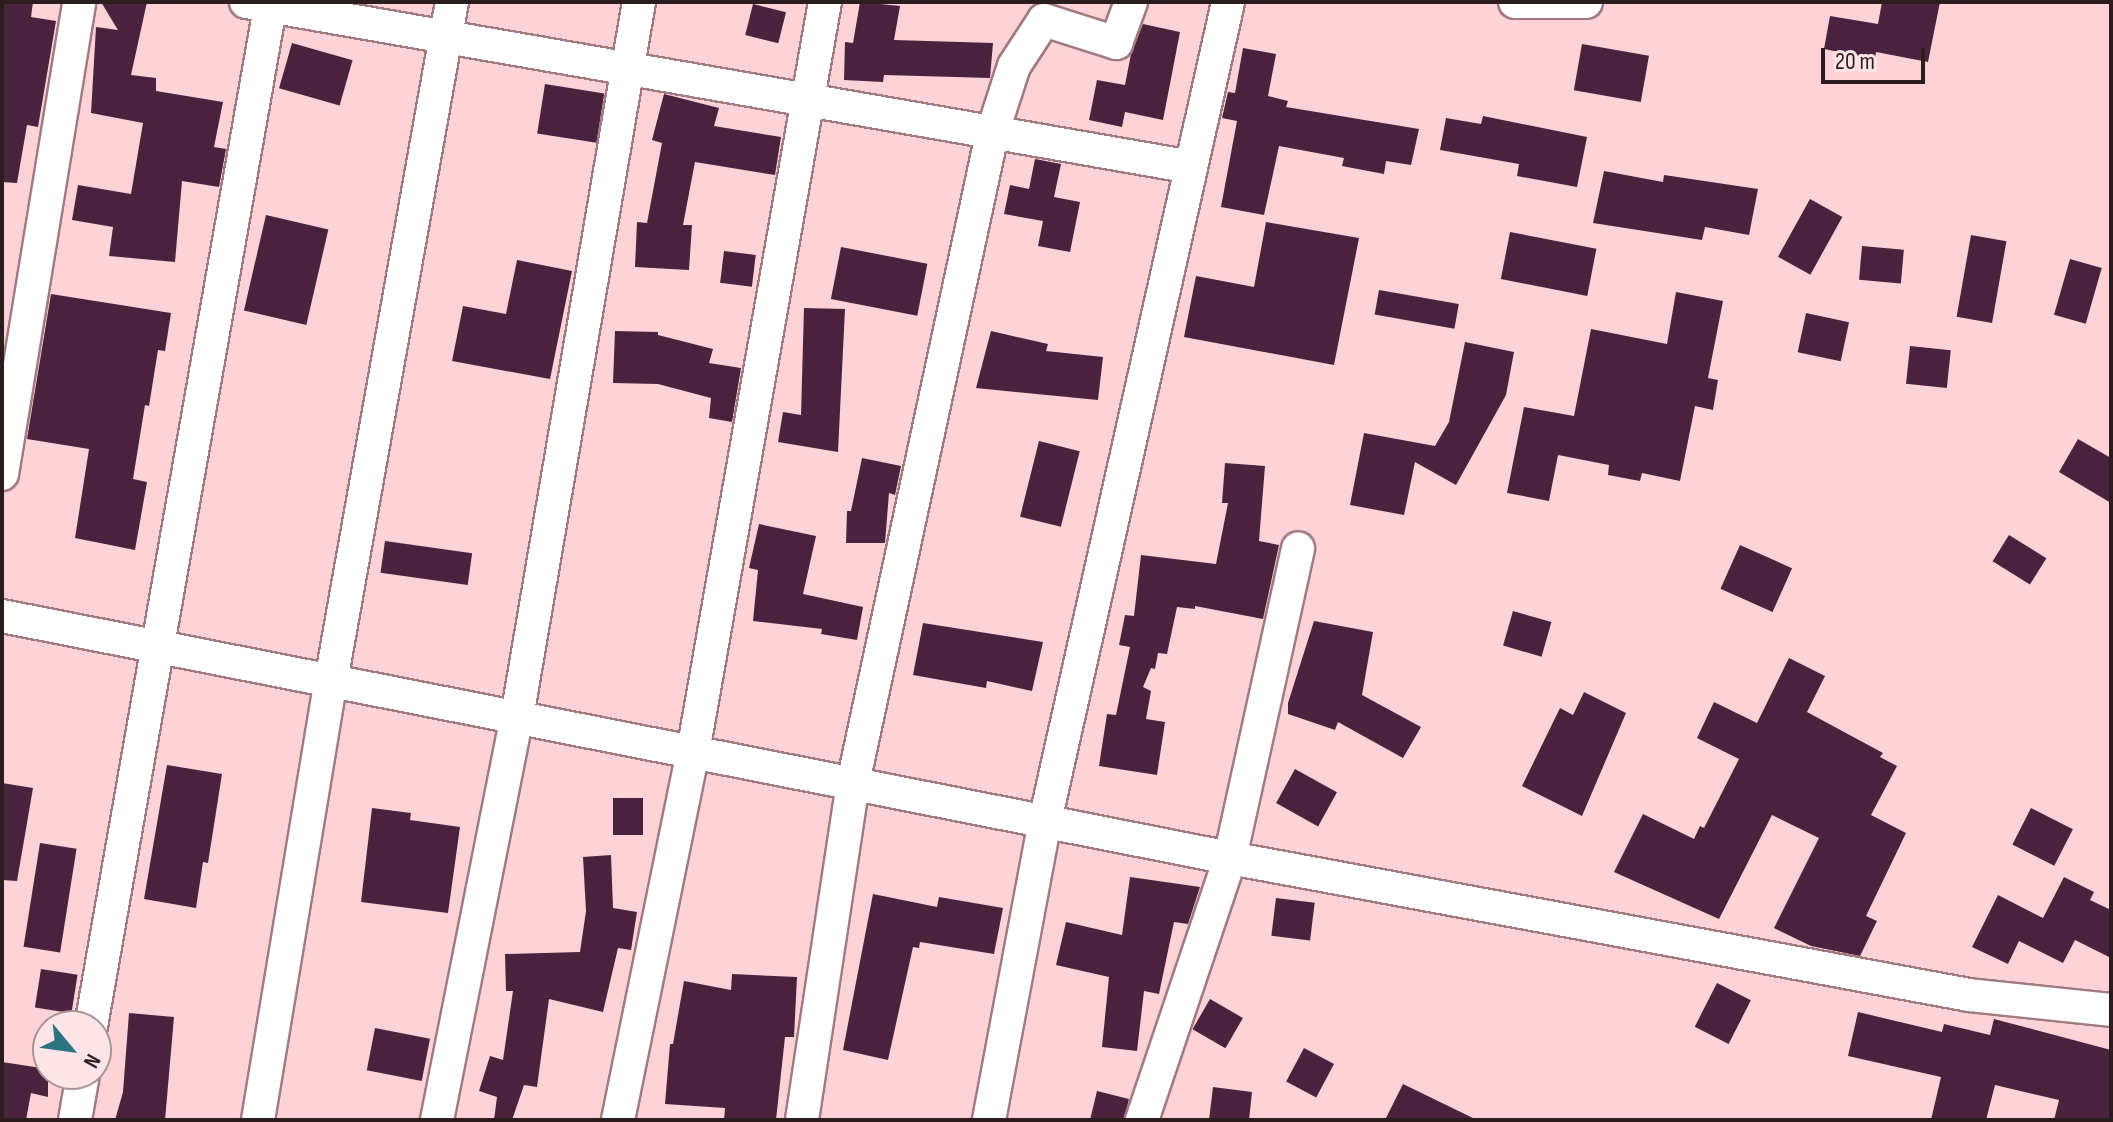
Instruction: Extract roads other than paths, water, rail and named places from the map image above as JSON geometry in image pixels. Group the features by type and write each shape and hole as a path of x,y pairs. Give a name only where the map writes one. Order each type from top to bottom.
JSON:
{"street":[{"path":"2,474 79,2"},
{"path":"258,1120 331,681 452,2"},
{"path":"437,1120 517,717 639,2"},
{"path":"618,1120 693,752 825,2"},
{"path":"802,1120 853,783 992,134 1014,66 1044,20 1116,43 1131,2"},
{"path":"989,1120 1045,821 1228,2"},
{"path":"1515,2 1586,2"},
{"path":"94,1010 263,3 808,103 1191,167"},
{"path":"1142,1120 1230,858 1298,548"},
{"path":"2,616 1230,858 1969,995 2111,1010"},
{"path":"75,1120 80,1090"}]}
